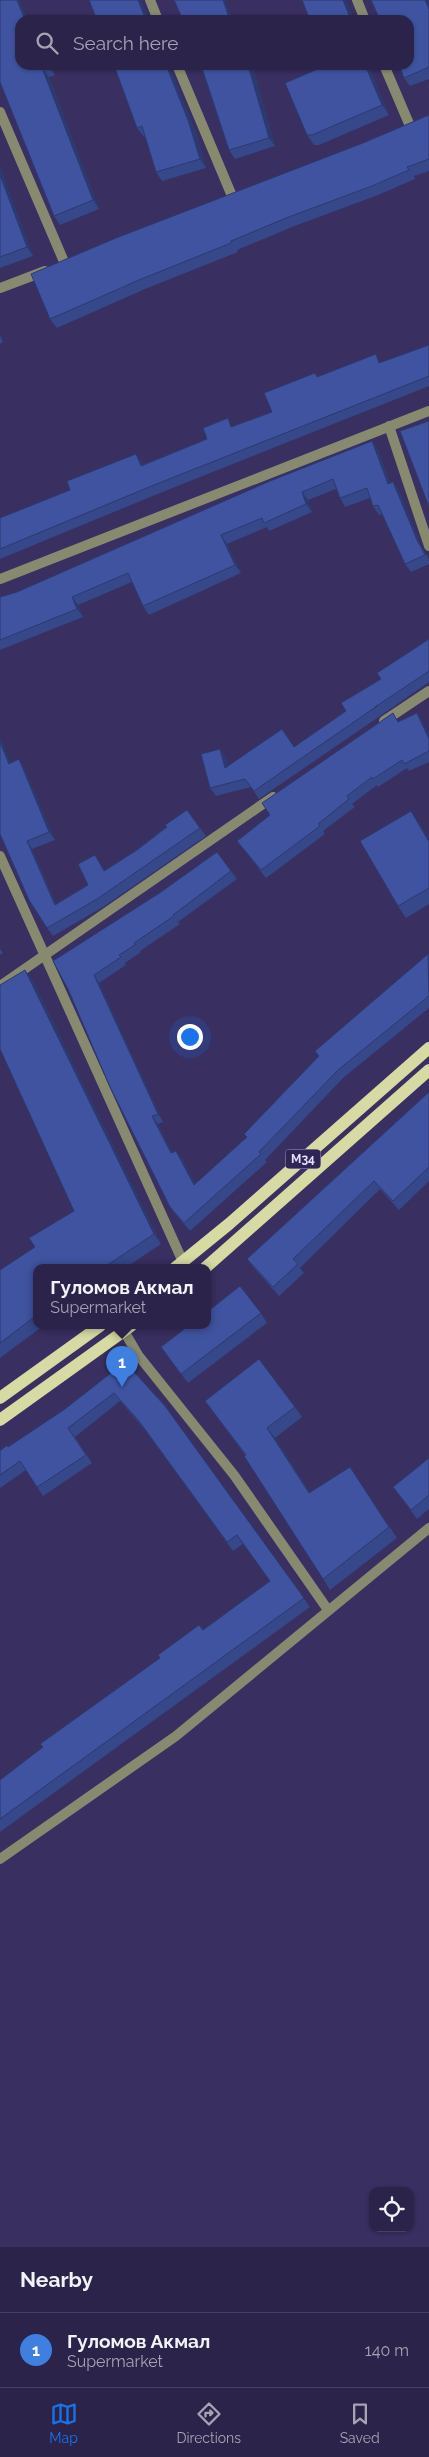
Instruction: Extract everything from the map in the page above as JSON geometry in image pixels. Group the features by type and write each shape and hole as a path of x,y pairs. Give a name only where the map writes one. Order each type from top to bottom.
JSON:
{"main road":[{"name":"M34","path":"180,1264 429,1048"},
{"name":"M34","path":"209,1264 429,1070"},
{"path":"0,1398 96,1329"},
{"path":"0,1420 127,1329"}],"street":[{"path":"150,0 156,15"},
{"path":"357,0 363,15"},
{"path":"179,70 232,197"},
{"path":"386,70 406,128 423,121"},
{"path":"0,112 70,262 0,288"},
{"path":"0,579 429,411"},
{"path":"389,426 429,546"},
{"path":"372,730 429,691"},
{"path":"0,986 43,954 281,792"},
{"path":"0,856 179,1264"},
{"path":"128,1329 138,1355 234,1475 328,1610"},
{"path":"0,1859 176,1736 429,1528"}],"building":[{"path":"0,0 17,0 23,15 15,15 15,70 43,70 93,200 54,216 0,82"},
{"path":"89,0 138,0 144,15 95,15"},
{"path":"174,0 223,0 228,15 181,15"},
{"path":"302,0 343,0 349,15 308,15"},
{"path":"371,0 425,0 429,9 429,67 404,78 401,70 414,70 414,15 378,15"},
{"path":"116,70 168,70 188,120 200,159 156,172 142,126 137,128"},
{"path":"203,70 249,70 269,138 229,150"},
{"path":"316,70 367,70 382,105 312,135 307,135 285,83"},
{"path":"429,115 429,159 407,167 409,170 286,218 50,319 31,274 116,238 363,143"},
{"path":"0,175 27,247 0,257"},
{"path":"429,345 429,376 149,487 0,549 0,518 70,490 67,481 136,454 141,466 207,439 203,428 228,418 231,427 272,412 264,393 315,373 317,377 376,354 379,363"},
{"path":"429,421 429,507 400,431"},
{"path":"372,441 388,484 393,482 425,555 405,564 378,505 373,506 367,488 340,498 333,479 302,492 306,504 264,523 262,518 221,535 235,565 143,606 128,573 72,597 77,609 0,640 0,597 17,592 270,481"},
{"path":"429,639 429,671 254,791 245,779 210,788 201,754 220,749 225,768 282,729 294,747 346,711 341,703 381,679 377,673"},
{"path":"393,713 398,722 417,713 429,739 429,751 404,764 402,760 373,779 372,777 347,796 349,799 318,824 320,826 261,870 237,841 270,815 262,803"},
{"path":"0,742 9,764 19,759 49,832 27,841 55,905 88,885 78,864 95,855 104,871 137,850 167,827 165,825 187,810 200,828 97,899 47,928 29,900 0,834"},
{"path":"411,811 429,842 429,888 398,906 360,841"},
{"path":"217,852 231,871 174,916 134,943 135,945 119,955 121,957 94,975 158,1114 152,1116 171,1153 176,1151 194,1185 247,1137 244,1134 319,1056 315,1051 428,954 429,996 338,1070 259,1152 261,1154 184,1223 170,1207 110,1087 68,989 53,961 161,892"},
{"path":"25,970 154,1234 109,1264 33,1264 33,1318 0,1343 0,1270 35,1247 29,1238 74,1211 0,1049 0,985"},
{"path":"429,1092 429,1167 393,1201 374,1181 293,1259 298,1264 273,1287 247,1259"},
{"path":"240,1286 261,1313 181,1374 161,1347 184,1329 211,1329 211,1309"},
{"path":"259,1359 295,1407 267,1428 309,1493 350,1467 389,1527 323,1579 244,1456 246,1455 205,1401"},
{"path":"125,1362 165,1406 304,1598 0,1819 0,1780 43,1747 40,1744 160,1658 158,1655 199,1625 203,1630 270,1581 237,1535 227,1542 139,1421 114,1393 68,1428 86,1455 37,1487 20,1461 0,1475 0,1451 65,1409"},
{"path":"429,1458 429,1495 411,1510 393,1487"}],"place":[{"name":"Гуломов Акмал","path":"122,1387"}]}
